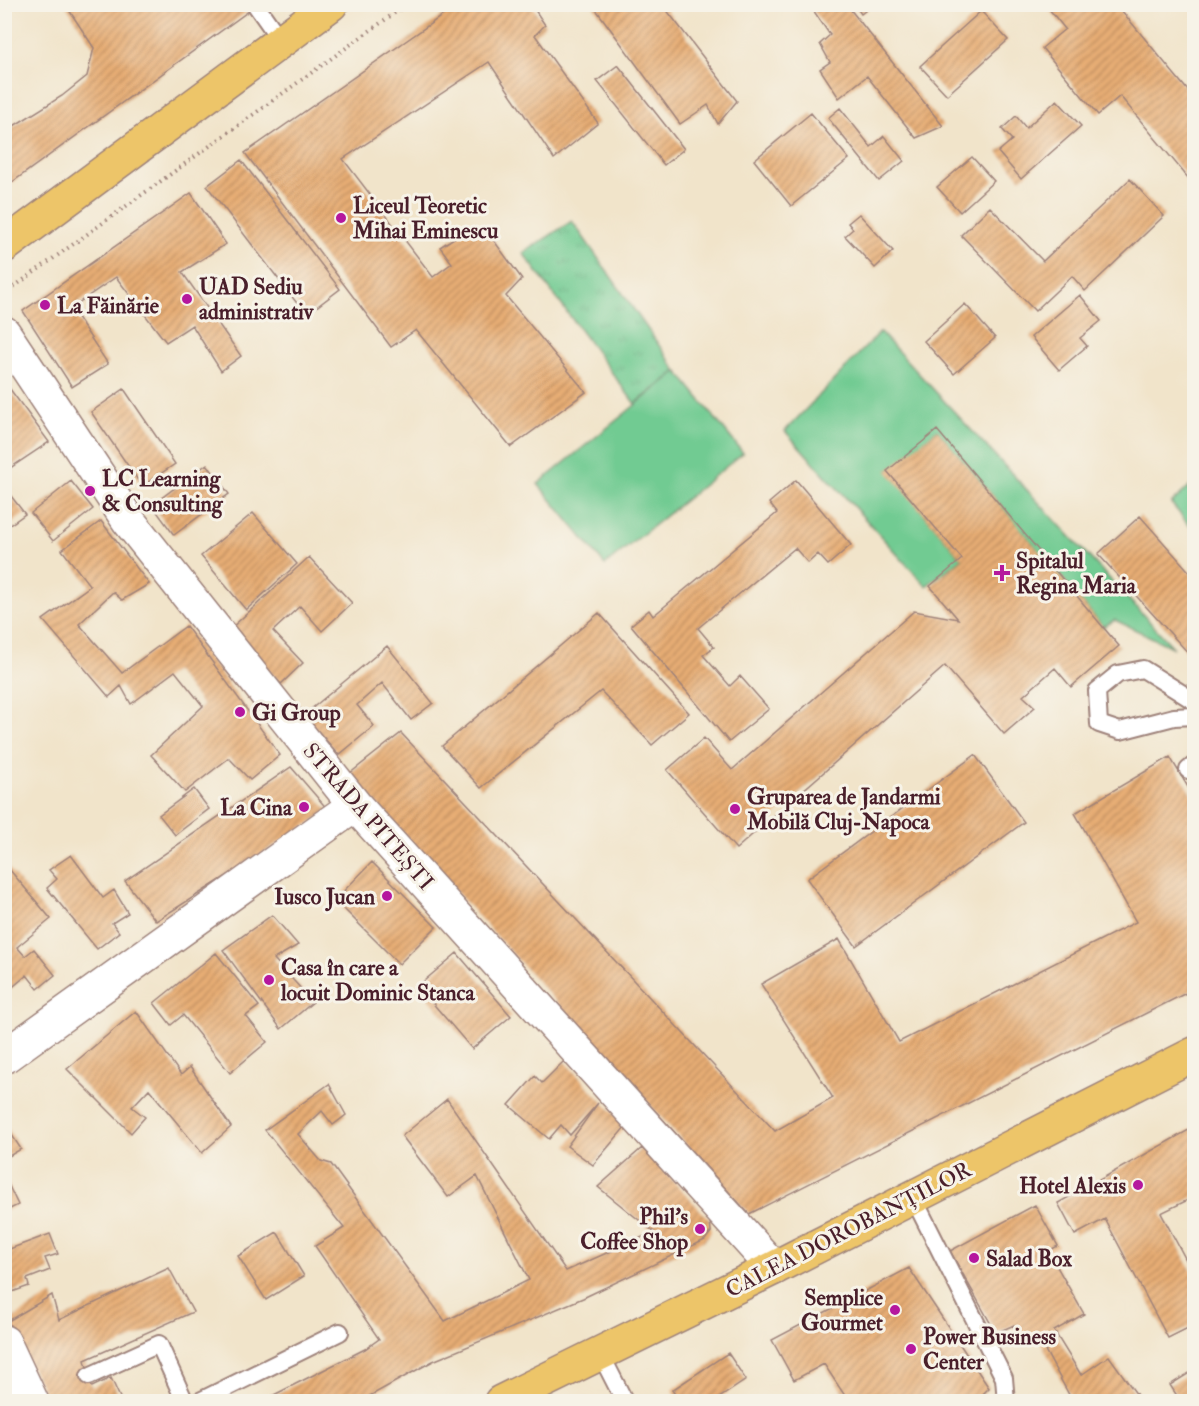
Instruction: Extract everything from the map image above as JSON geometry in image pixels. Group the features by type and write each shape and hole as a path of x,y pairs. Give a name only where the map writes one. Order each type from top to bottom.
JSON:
{"main road":[{"path":"4,246 331,4"},
{"name":"CALEA DOROBANȚILOR","path":"501,1401 774,1268 1194,1054"}],"street":[{"name":"STRADA PITEȘTI","path":"4,333 128,520 355,805 774,1268"},
{"path":"4,1057 355,805"},
{"path":"4,1342 37,1400"}],"lane":[{"path":"255,4 281,41"},
{"path":"1194,701 1143,669 1118,674 1097,690 1099,724 1120,731 1174,717 1194,716"},
{"path":"913,1197 1004,1378 1006,1401"},
{"path":"198,1401 340,1332"},
{"path":"89,1376 159,1344 184,1401"},
{"path":"600,1353 625,1401"}],"path":[{"path":"4,294 406,4"}],"green space":[{"path":"572,221 677,371 635,404 523,253"},
{"path":"880,332 1174,648 1115,620 1103,627 937,430 888,471 962,559 926,586 785,431"},
{"path":"677,371 743,453 605,565 538,484"},
{"path":"1194,483 1194,531 1171,503"}],"building":[{"path":"65,4 246,4 250,10 4,188 4,132 62,96 87,76 94,48"},
{"name":"Liceul Teoretic Mihai Eminescu","path":"459,4 531,4 545,25 535,35 598,123 554,159 489,62 343,159 433,277 452,263 440,247 463,232 489,234 522,279 506,296 586,392 511,447 416,330 391,347 245,153"},
{"path":"592,4 662,4 737,101 718,124 708,105 680,124"},
{"path":"809,4 846,4 943,126 916,138 867,76 839,98 820,69 830,62 820,44 830,35"},
{"path":"854,4 874,4 861,14"},
{"path":"1045,4 1116,4 1194,98 1194,185 1120,96 1098,115 1042,48 1065,29"},
{"path":"981,11 1008,40 947,95 920,66"},
{"path":"618,65 684,149 664,165 597,81"},
{"path":"1057,100 1081,126 1021,179 998,152 1012,140 1002,129 1016,116 1026,128"},
{"path":"840,108 871,147 884,136 904,161 879,181 828,118"},
{"path":"811,113 849,159 791,206 754,160"},
{"path":"972,157 994,181 960,212 937,187"},
{"path":"241,160 340,289 306,315 207,186"},
{"path":"1130,179 1164,216 1085,291 1072,276 1035,311 961,235 990,207 1043,261"},
{"path":"191,193 226,244 182,272 241,356 221,371 192,325 166,342 116,277 71,308 108,364 72,387 23,311"},
{"path":"859,214 893,251 875,268 845,236 853,229 848,223"},
{"path":"1080,295 1101,321 1080,338 1087,346 1059,370 1031,337"},
{"path":"965,304 995,338 954,374 924,341"},
{"path":"4,381 49,442 4,472"},
{"path":"124,389 175,464 142,486 91,412"},
{"path":"937,430 1119,646 1071,687 1055,668 1023,696 1035,707 1004,734 945,666 736,849 667,770 704,738 732,770 914,611 958,619 930,586 962,559 887,471"},
{"path":"207,464 229,494 174,535 152,505"},
{"path":"796,480 851,545 828,565 818,554 808,563 795,548 698,628 714,647 703,655 730,686 740,676 769,709 729,742 631,625 649,610 653,616 777,513 769,503"},
{"path":"71,481 93,509 53,541 31,513"},
{"path":"4,487 25,514 4,529"},
{"path":"253,513 297,564 246,610 201,556"},
{"path":"1140,516 1194,577 1194,653 1191,656 1098,554"},
{"path":"101,521 149,584 122,600 113,592 79,624 122,673 186,626 280,755 250,780 229,758 185,792 151,755 203,706 175,671 131,704 121,686 109,697 43,620 90,586 62,550"},
{"path":"309,557 352,603 322,631 300,606 273,631 303,663 281,684 230,629"},
{"path":"599,613 689,713 652,745 601,691 481,788 442,746"},
{"path":"387,646 433,703 411,720 382,683 357,705 374,726 339,755 304,715"},
{"path":"401,733 775,1131 833,1098 761,984 839,939 899,1042 1136,922 1075,813 1170,757 1194,797 1194,989 749,1214 349,774"},
{"path":"975,755 1024,822 856,946 807,879"},
{"path":"291,767 329,811 156,921 125,881"},
{"path":"194,789 209,809 175,835 159,815"},
{"path":"71,855 103,898 114,890 128,913 112,923 119,932 97,949 47,888 57,879 49,870"},
{"path":"372,862 436,927 399,964 335,900"},
{"path":"4,863 51,919 17,947 25,956 34,949 55,975 38,989 27,975 9,990 4,985"},
{"name":"Casa în care a locuit Dominic Stanca","path":"272,915 298,945 274,959 313,1002 281,1029 223,950"},
{"path":"216,953 259,1006 246,1016 267,1042 230,1073 183,1015 171,1025 154,1003"},
{"path":"457,953 511,1016 472,1049 418,986"},
{"path":"136,1011 181,1075 190,1067 231,1127 202,1153 149,1089 132,1107 145,1117 131,1133 67,1069"},
{"path":"564,1061 626,1126 593,1165 567,1146 598,1103 570,1135 561,1125 549,1139 509,1105 535,1076 542,1083"},
{"path":"329,1084 346,1115 333,1125 322,1111 298,1134 321,1161 331,1164 445,1321 529,1280 477,1176 448,1197 402,1136 447,1099 566,1271 654,1232 598,1187 642,1148 710,1220 711,1232 705,1240 583,1298 433,1361 359,1402 260,1402 365,1349 379,1339 315,1246 344,1228 265,1130"},
{"path":"4,1123 21,1149 4,1159"},
{"path":"1194,1127 1194,1197 1161,1213 1194,1275 1194,1325 1168,1338 1105,1219 1075,1235 1058,1203"},
{"path":"7,1182 18,1205 4,1212 4,1184"},
{"path":"1035,1205 1058,1246 1048,1251 1084,1314 1054,1331 1081,1375 1109,1356 1142,1402 1073,1402 1040,1341 1023,1346 1014,1325 996,1333 950,1251"},
{"path":"277,1232 304,1276 266,1300 238,1256"},
{"path":"50,1234 58,1254 45,1258 50,1270 27,1279 29,1286 4,1295 4,1251"},
{"path":"169,1268 193,1312 85,1360 92,1387 111,1378 122,1402 49,1402 8,1321 52,1295 59,1320"},
{"name":"Power Business Center","path":"909,1268 989,1388 982,1395 986,1402 849,1402 824,1364 794,1380 772,1340"},
{"path":"728,1353 746,1380 713,1402 680,1402 672,1390"},
{"path":"1194,1370 1194,1402 1181,1402 1170,1385"}],"place":[{"name":"Liceul Teoretic Mihai Eminescu","path":"341,218"},
{"name":"UAD Sediu administrativ","path":"187,299"},
{"name":"La Făinărie","path":"45,305"},
{"name":"LC Learning & Consulting","path":"90,491"},
{"name":"Spitalul Regina Maria","path":"1002,573"},
{"name":"Gi Group","path":"240,712"},
{"name":"La Cina","path":"304,807"},
{"name":"Gruparea de Jandarmi Mobilă Cluj-Napoca","path":"735,809"},
{"name":"Iusco Jucan","path":"387,896"},
{"name":"Casa în care a locuit Dominic Stanca","path":"269,980"},
{"name":"Hotel Alexis","path":"1138,1185"},
{"name":"Phil's Coffee Shop","path":"700,1229"},
{"name":"Salad Box","path":"974,1258"},
{"name":"Semplice Gourmet","path":"895,1310"},
{"name":"Power Business Center","path":"911,1349"}]}
